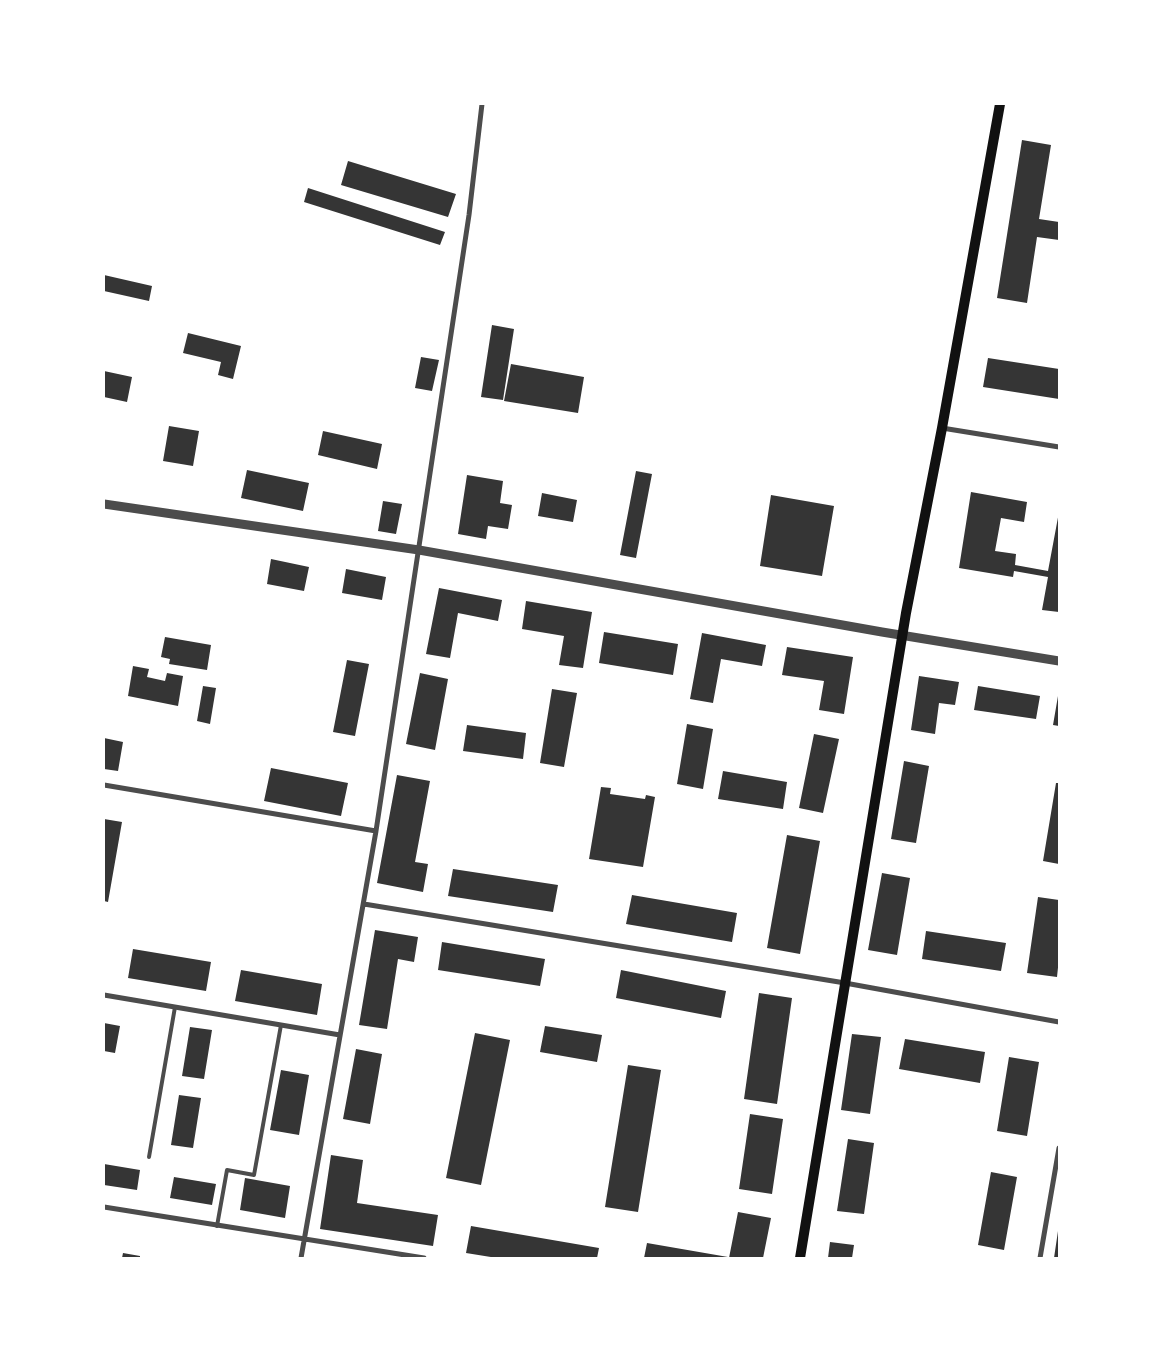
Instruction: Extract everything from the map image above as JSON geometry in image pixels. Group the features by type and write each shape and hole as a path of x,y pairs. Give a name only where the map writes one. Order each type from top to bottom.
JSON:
{"main road":[{"path":"800,1258 902,636 942,428 1000,104"}],"street":[{"path":"301,1258 376,831 469,216 482,104"},
{"path":"942,428 1059,446"},
{"path":"104,504 419,550 902,636 1059,661"},
{"path":"104,785 376,831"},
{"path":"364,904 845,984 1059,1022"},
{"path":"104,995 340,1035"},
{"path":"1040,1258 1058,1164 1059,1148"},
{"path":"104,1207 424,1258"}],"lane":[{"path":"149,1157 175,1007"},
{"path":"217,1226 227,1170 254,1175 281,1025"}],"building":[{"path":"1022,140 1051,145 1039,219 1059,222 1059,240 1037,237 1027,303 997,298"},
{"path":"348,161 456,194 448,217 341,185"},
{"path":"308,188 445,232 440,245 304,202"},
{"path":"104,275 152,286 149,301 104,291"},
{"path":"492,325 514,329 503,400 481,397"},
{"path":"188,333 241,346 233,379 218,375 221,362 183,353"},
{"path":"421,357 439,360 432,391 415,388"},
{"path":"988,358 1059,369 1059,399 983,387"},
{"path":"511,364 584,377 578,413 504,401"},
{"path":"104,371 132,377 127,402 104,397"},
{"path":"169,426 199,431 193,466 163,461"},
{"path":"323,431 382,444 377,469 318,455"},
{"path":"247,470 309,483 303,511 241,498"},
{"path":"636,471 652,474 636,558 620,555"},
{"path":"467,475 503,481 500,503 512,505 508,529 488,526 486,539 458,534"},
{"path":"971,492 1027,502 1024,522 1001,518 995,551 1016,554 1015,565 1048,571 1059,512 1059,612 1042,610 1048,577 1014,571 1013,577 959,568"},
{"path":"542,493 577,500 573,522 538,516"},
{"path":"771,495 834,506 822,576 760,566"},
{"path":"383,501 402,504 396,534 378,531"},
{"path":"271,559 309,567 304,591 267,584"},
{"path":"346,569 386,577 382,600 342,593"},
{"path":"439,588 502,600 498,621 458,613 450,658 426,654"},
{"path":"526,601 592,612 583,668 559,665 564,636 522,629"},
{"path":"604,632 678,644 673,675 599,663"},
{"path":"702,633 766,645 762,666 721,659 713,703 690,699"},
{"path":"165,637 211,645 207,670 169,664 170,659 161,657"},
{"path":"787,647 853,657 844,714 819,710 824,681 782,675"},
{"path":"347,660 369,664 355,736 333,732"},
{"path":"133,666 149,669 147,677 165,681 167,673 183,676 178,706 128,696"},
{"path":"420,673 448,679 435,750 406,744"},
{"path":"919,676 959,682 955,705 939,703 935,734 911,730"},
{"path":"203,686 216,688 210,724 197,721"},
{"path":"978,686 1040,696 1036,719 974,710"},
{"path":"552,689 577,693 564,767 540,763"},
{"path":"1059,696 1059,726 1053,725"},
{"path":"687,724 713,729 703,789 677,784"},
{"path":"467,725 526,733 523,759 463,751"},
{"path":"814,734 839,739 823,813 799,808"},
{"path":"104,738 123,742 118,771 104,769"},
{"path":"904,761 929,766 916,843 891,839"},
{"path":"271,768 348,783 341,816 264,801"},
{"path":"723,771 787,782 783,809 718,799"},
{"path":"397,775 430,781 415,862 428,864 423,892 377,883"},
{"path":"1056,783 1059,783 1059,864 1043,861"},
{"path":"601,787 611,788 610,794 645,799 646,795 655,797 643,867 589,859"},
{"path":"104,819 122,822 108,902 104,901"},
{"path":"787,835 820,841 800,954 767,948"},
{"path":"453,869 558,885 553,912 448,896"},
{"path":"882,873 910,878 897,955 868,950"},
{"path":"632,895 737,913 732,942 626,924"},
{"path":"1038,897 1059,900 1059,958 1057,977 1027,973"},
{"path":"375,930 418,937 414,962 398,959 387,1029 359,1025"},
{"path":"926,931 1006,943 1001,971 922,959"},
{"path":"442,942 545,959 540,986 438,970"},
{"path":"133,949 211,962 206,991 128,978"},
{"path":"241,970 322,984 317,1015 235,1001"},
{"path":"621,970 726,991 721,1018 616,998"},
{"path":"759,993 792,998 777,1104 744,1099"},
{"path":"104,1023 120,1026 115,1053 104,1051"},
{"path":"545,1026 602,1035 597,1062 540,1052"},
{"path":"190,1027 212,1030 204,1079 182,1076"},
{"path":"475,1033 510,1040 481,1185 446,1178"},
{"path":"852,1034 881,1037 870,1114 841,1110"},
{"path":"905,1039 985,1052 980,1083 899,1069"},
{"path":"356,1049 382,1054 370,1124 343,1119"},
{"path":"1009,1057 1039,1062 1027,1136 997,1131"},
{"path":"628,1065 661,1070 638,1212 605,1207"},
{"path":"281,1070 309,1075 299,1135 270,1130"},
{"path":"179,1095 201,1098 193,1148 171,1145"},
{"path":"750,1114 783,1119 772,1194 739,1189"},
{"path":"848,1139 874,1143 864,1214 837,1211"},
{"path":"331,1155 363,1160 357,1203 438,1215 433,1246 320,1229"},
{"path":"104,1164 140,1170 137,1190 104,1185"},
{"path":"991,1172 1017,1177 1004,1250 978,1245"},
{"path":"174,1177 216,1184 212,1205 170,1198"},
{"path":"245,1178 290,1186 285,1218 240,1210"},
{"path":"738,1212 771,1218 763,1258 729,1258"},
{"path":"471,1226 599,1248 597,1258 497,1258 466,1253"},
{"path":"1058,1231 1059,1258 1054,1258"},
{"path":"830,1242 854,1245 852,1258 828,1258"},
{"path":"647,1243 728,1257 728,1258 644,1258"},
{"path":"123,1253 140,1256 140,1258 122,1258"}]}
